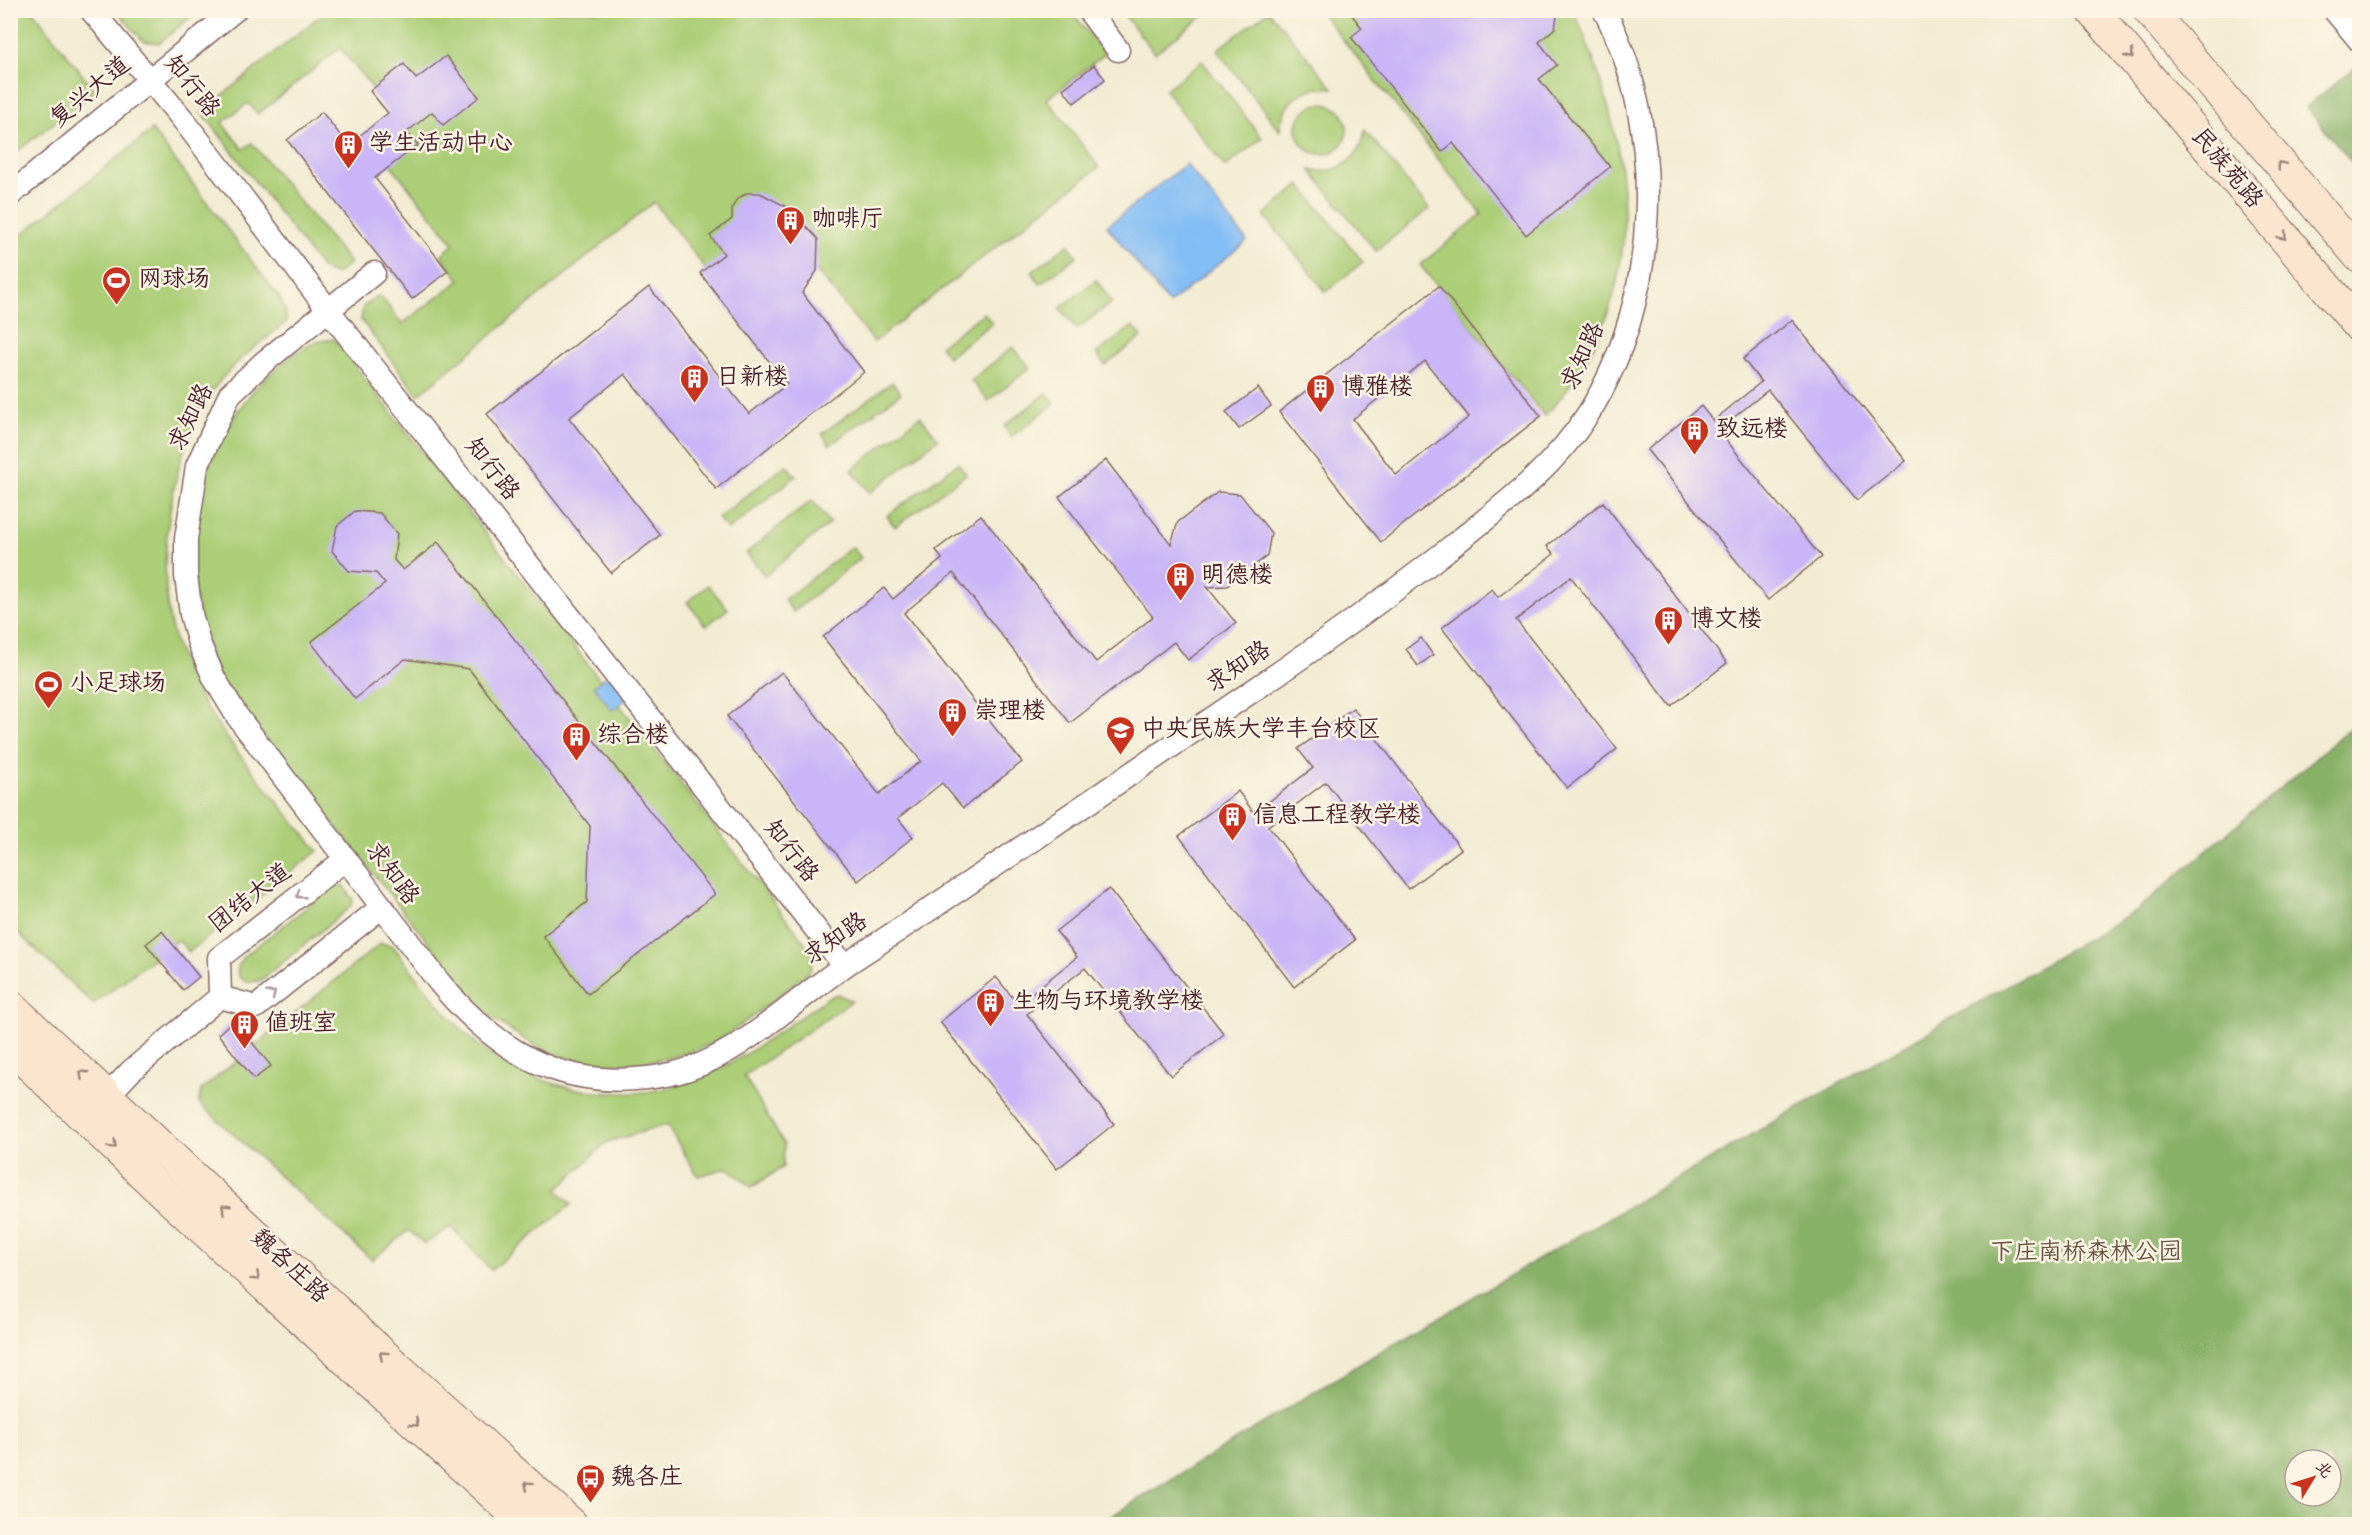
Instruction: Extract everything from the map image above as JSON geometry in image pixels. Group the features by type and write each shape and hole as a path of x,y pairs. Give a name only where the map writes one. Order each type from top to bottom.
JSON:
{"main road":[{"name":"民族苑路","path":"2092,10 2360,327"},
{"name":"民族苑路","path":"2149,10 2360,257"},
{"name":"魏各庄路","path":"10,1006 96,1108 526,1524"},
{"name":"魏各庄路","path":"10,1046 96,1108 380,1352 571,1524"}],"street":[{"name":"知行路","path":"91,10 151,79 329,311 844,965"},
{"name":"复兴大道","path":"10,195 235,10"},
{"path":"1088,10 1118,50"},
{"name":"求知路","path":"374,273 263,363 230,394 196,466 186,539 186,576 199,643 214,678 237,716 441,985 471,1019 509,1049 544,1066 589,1077 634,1079 675,1073 712,1059 750,1035 844,965 1360,618 1510,500 1556,457 1587,415 1614,368 1637,288 1644,244 1646,148 1630,76 1604,10"},
{"path":"2334,10 2356,31"},
{"name":"团结大道","path":"220,997 219,958 346,859"},
{"path":"96,1108 131,1071 220,997 256,1007 382,907"}],"green space":[{"path":"10,11 33,11 95,91 11,156"},
{"path":"117,11 198,11 159,43 143,41"},
{"path":"326,11 1071,11 1105,54 1047,99 1099,167 874,342 783,229 715,281 654,202 418,395 361,320 363,307 380,295 402,324 460,280 441,255 454,244 379,150 397,118 340,48 258,114 248,103 222,123 243,149 252,143 350,263 336,275 322,269 202,112"},
{"path":"1121,11 1209,11 1155,53"},
{"path":"1269,11 1333,88 1312,89 1296,97 1285,111 1280,131 1217,50"},
{"path":"1320,11 1574,11 1595,64 1611,116 1621,168 1624,220 1619,271 1605,321 1581,369 1545,416 1420,265 1482,214"},
{"path":"1202,61 1262,138 1225,167 1165,90"},
{"path":"2359,64 2359,171 2306,107"},
{"path":"1317,104 1327,104 1340,111 1347,124 1347,134 1340,147 1327,154 1317,154 1308,150 1301,143 1297,134 1297,124 1301,115 1308,108"},
{"path":"152,130 279,297 286,312 286,322 247,354 213,390 188,438 172,496 168,526 166,583 170,621 185,667 201,699 257,777 318,851 189,952 178,940 93,1004 11,926 11,243"},
{"path":"1365,130 1429,209 1376,251 1310,170 1330,170 1346,163 1358,149"},
{"path":"1300,185 1363,262 1326,292 1264,215"},
{"path":"1068,244 1077,256 1040,284 1032,272"},
{"path":"1096,280 1112,302 1077,329 1060,308"},
{"path":"984,313 992,323 948,357 940,346"},
{"path":"1133,326 1142,337 1105,365 1096,354"},
{"path":"334,339 813,953 811,970 724,1037 687,1053 643,1062 621,1064 578,1061 539,1047 484,1012 217,678 198,612 192,561 195,518 208,468 231,421 263,381 306,347"},
{"path":"1013,347 1030,368 988,401 971,380"},
{"path":"892,382 901,393 830,445 822,434"},
{"path":"1047,393 1055,403 1011,437 1004,426"},
{"path":"920,416 938,439 870,493 852,470"},
{"path":"958,463 966,474 895,527 887,516"},
{"path":"786,465 796,476 728,530 718,518"},
{"path":"812,500 830,523 765,576 746,553"},
{"path":"852,547 861,558 793,612 784,600"},
{"path":"708,585 728,609 706,626 687,602"},
{"name":"下庄南桥森林公园","path":"2359,721 2359,1524 1098,1524 1396,1342 2137,910"},
{"path":"334,886 345,887 353,900 350,907 261,980 248,981 240,978 238,969 243,957"},
{"path":"381,943 393,946 449,1016 496,1059 516,1070 549,1082 571,1088 610,1093 646,1092 678,1085 709,1074 767,1041 827,998 837,994 852,1001 744,1076 784,1144 783,1167 752,1187 727,1168 698,1176 667,1125 607,1142 557,1190 572,1204 491,1270 451,1227 424,1244 409,1230 372,1260 199,1103 201,1090"}],"water":[{"path":"1186,164 1247,241 1169,304 1107,226"},
{"path":"622,664 641,688 612,710 594,686"}],"building":[{"path":"1348,10 1558,10 1555,28 1539,42 1557,65 1539,79 1610,167 1526,235 1453,143 1442,152 1351,37 1362,28"},
{"name":"学生活动中心","path":"446,56 479,97 443,125 432,112 407,132 418,145 375,178 448,271 412,299 287,140 322,112 348,145 388,113 370,91 404,64 416,79"},
{"path":"1094,65 1105,79 1074,103 1063,89"},
{"name":"日新楼","path":"747,193 760,193 789,208 818,239 817,271 802,293 864,372 716,489 625,374 569,418 660,535 611,573 487,414 649,287 749,414 787,384 700,273 724,254 710,236 732,219 732,208 737,199"},
{"name":"博雅楼","path":"1439,286 1541,416 1381,542 1279,412","holes":["1425,361 1469,417 1396,475 1353,419"]},
{"name":"致远楼","path":"1792,320 1906,461 1857,500 1768,390 1718,430 1821,557 1768,600 1647,450 1701,406 1713,421 1761,382 1743,359"},
{"path":"1258,388 1271,406 1239,429 1226,412"},
{"path":"1106,460 1171,544 1178,522 1218,492 1240,494 1271,533 1267,556 1227,586 1207,587 1236,623 1188,660 1174,642 1070,723 953,573 904,613 1022,762 963,808 942,783 898,818 913,837 858,881 727,716 782,672 879,794 921,761 823,637 884,588 893,599 942,559 936,550 981,515 1096,662 1153,617 1059,497"},
{"name":"博文楼","path":"1603,502 1727,663 1671,706 1571,577 1516,620 1617,749 1567,788 1442,628 1492,589 1498,597 1554,554 1547,546"},
{"name":"综合楼","path":"355,511 380,513 397,534 394,560 403,570 438,542 715,894 588,994 543,936 587,902 590,826 469,669 405,659 355,699 311,642 385,584 376,573 349,571 332,551 337,526"},
{"path":"1421,638 1433,655 1418,666 1406,649"},
{"name":"信息工程教学楼","path":"1353,708 1461,849 1408,889 1326,782 1268,826 1355,940 1294,987 1179,836 1238,791 1254,813 1313,768 1298,749"},
{"name":"生物与环境教学楼","path":"1109,889 1224,1034 1171,1076 1085,968 1027,1014 1114,1124 1057,1169 940,1022 996,977 1018,1004 1077,957 1056,931"},
{"path":"162,931 199,977 183,990 146,944"},
{"name":"值班室","path":"234,1020 271,1066 254,1079 218,1034"}],"place":[{"name":"学生活动中心","path":"348,170"},
{"name":"咖啡厅","path":"791,246"},
{"name":"网球场","path":"117,306"},
{"name":"日新楼","path":"695,404"},
{"name":"博雅楼","path":"1320,414"},
{"name":"致远楼","path":"1695,456"},
{"name":"明德楼","path":"1180,602"},
{"name":"博文楼","path":"1669,646"},
{"name":"小足球场","path":"49,710"},
{"name":"崇理楼","path":"953,738"},
{"name":"中央民族大学丰台校区","path":"1120,756"},
{"name":"综合楼","path":"576,762"},
{"name":"信息工程教学楼","path":"1232,842"},
{"name":"生物与环境教学楼","path":"991,1028"},
{"name":"值班室","path":"244,1050"},
{"name":"魏各庄","path":"590,1504"}]}
